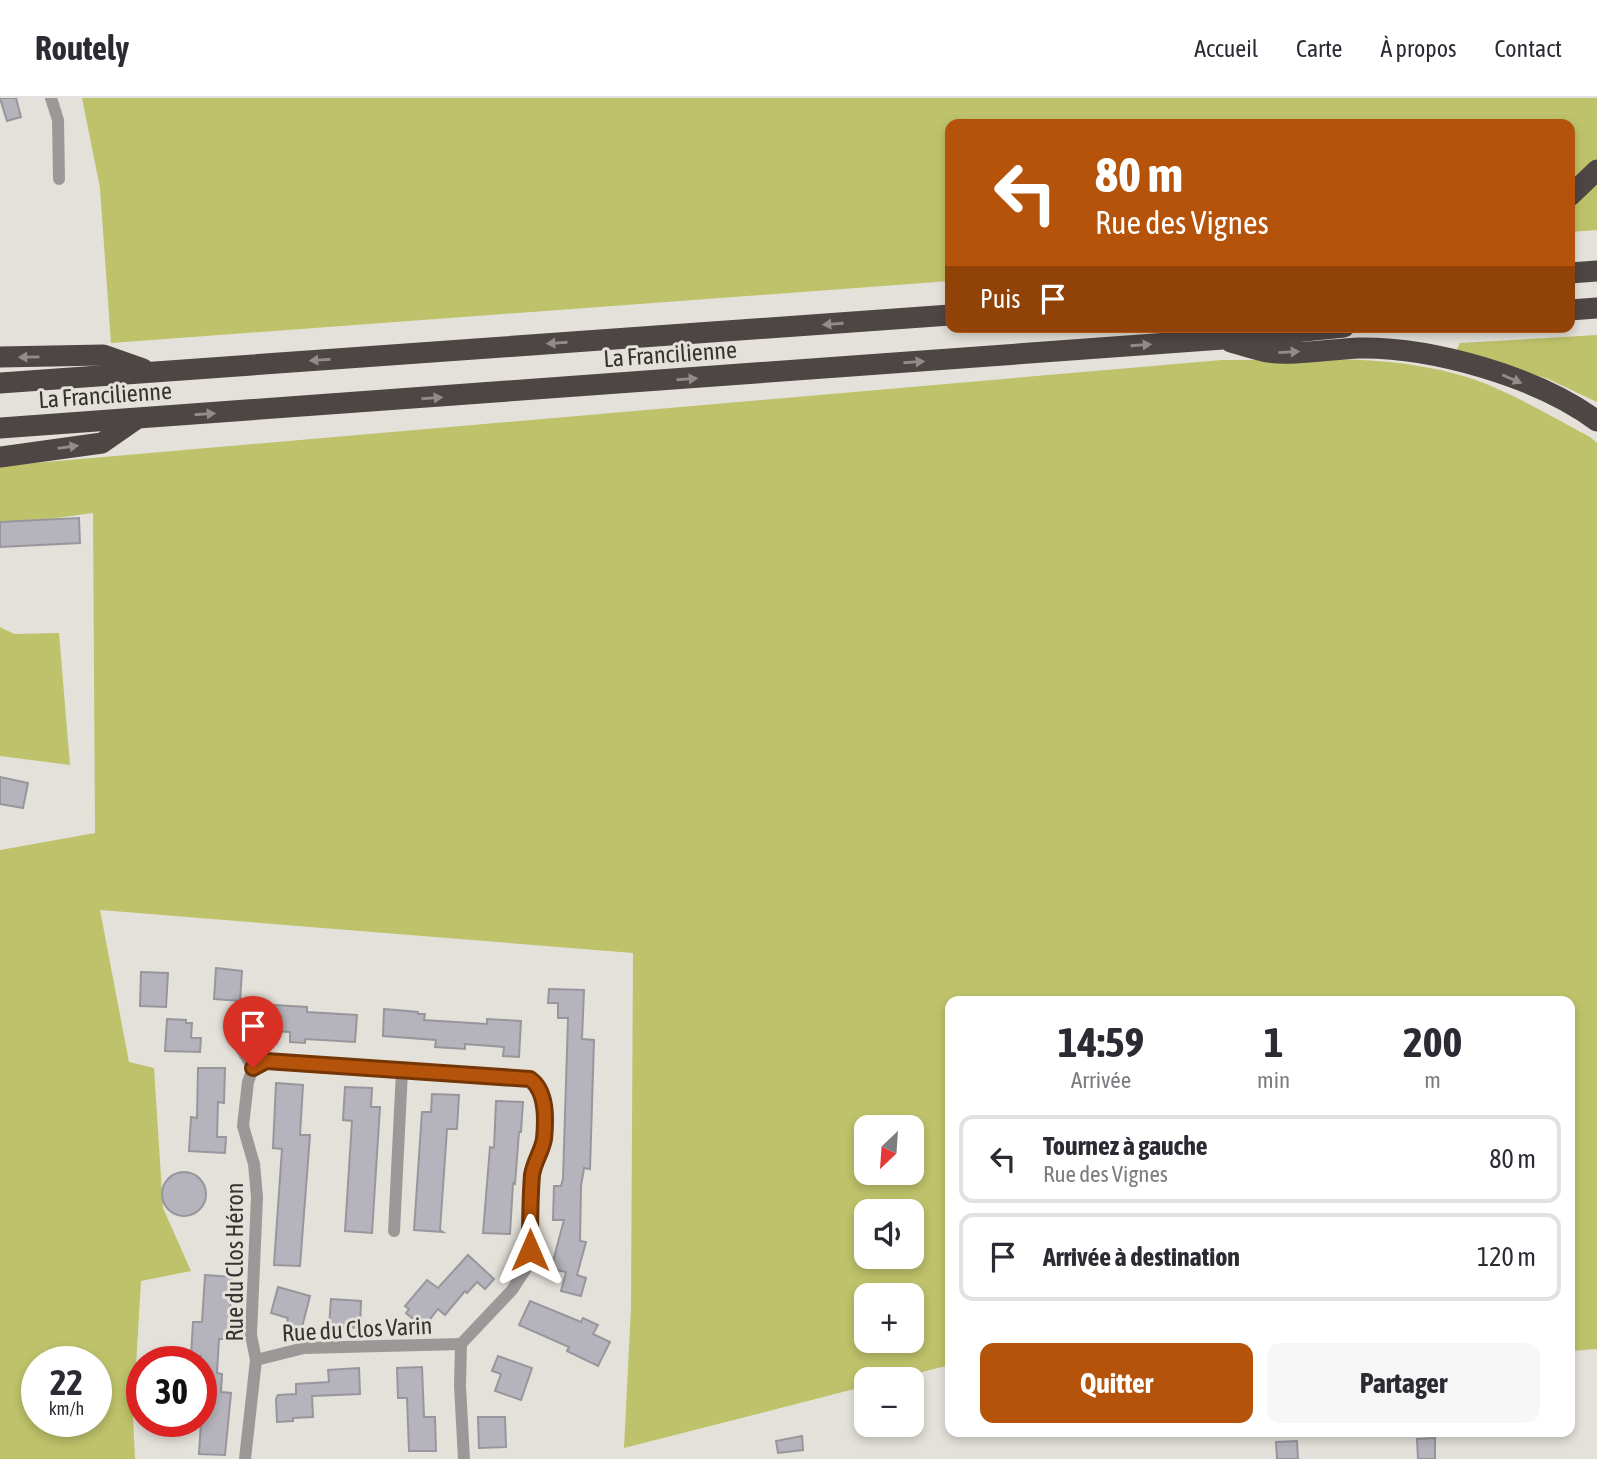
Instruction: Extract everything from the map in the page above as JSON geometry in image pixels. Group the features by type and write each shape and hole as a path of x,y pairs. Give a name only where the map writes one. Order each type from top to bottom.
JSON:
{"highway":[{"path":"1575,191 1597,170"},
{"path":"1575,273 1597,271"},
{"path":"1575,310 1597,308"},
{"name":"La Francilienne","path":"0,383 945,315"},
{"name":"La Francilienne","path":"0,428 1284,333"},
{"path":"1223,339 1270,352 1360,348 1397,350 1461,361 1482,366 1558,398 1597,421"},
{"path":"0,357 103,355 152,372"},
{"path":"0,457 102,443 137,419"}],"street":[{"path":"51,98 58,120 59,179"},
{"path":"233,1035 253,1068 266,1061 530,1079 538,1085 543,1098 544,1140 533,1170 529,1204 530,1250 525,1270 512,1290 461,1344 464,1459"},
{"name":"Rue du Clos Héron","path":"245,1459 256,1360 251,1335 257,1196 254,1164 243,1126 248,1082 253,1068"},
{"path":"394,1231 402,1071"},
{"name":"Rue du Clos Varin","path":"256,1360 304,1348 461,1344"}],"green space":[{"path":"82,98 1597,98 1597,230 1575,232 1575,119 945,119 945,281 111,343 100,188"},
{"path":"1597,335 1597,402 1546,378 1455,353 1460,343"},
{"path":"1342,359 1402,363 1476,380 1526,403 1597,443 1597,1349 1575,1351 1575,996 945,996 945,1366 924,1372 924,1367 854,1367 854,1389 624,1448 631,1307 633,953 100,910 129,1062 154,1068 163,1208 191,1271 141,1281 137,1346 126,1346 126,1437 134,1437 135,1459 0,1459 0,850 95,833 93,513 19,523 0,537 0,466 1222,360"},
{"path":"0,627 14,634 59,633 70,765 0,756"}],"building":[{"path":"0,98 16,98 21,117 7,121"},
{"path":"79,518 80,543 0,547 0,522"},
{"path":"0,777 28,783 23,808 0,804"},
{"path":"216,968 242,971 240,1001 214,999"},
{"path":"141,972 168,973 166,1007 140,1006"},
{"path":"549,989 584,990 582,1039 594,1040 590,1169 584,1168 581,1186 580,1241 586,1242 577,1275 586,1278 581,1296 561,1291 566,1272 551,1269 564,1220 553,1220 554,1186 561,1186 563,1179 568,1018 558,1018 558,1003 548,1003"},
{"path":"273,1005 307,1007 307,1012 357,1015 355,1042 305,1039 305,1043 290,1042 290,1032 272,1031 272,1027 267,1027 268,1009 273,1009"},
{"path":"384,1009 418,1012 425,1014 424,1020 487,1024 487,1019 521,1021 519,1057 503,1056 504,1047 465,1044 465,1049 435,1047 436,1040 383,1036"},
{"path":"167,1019 192,1023 191,1038 201,1038 200,1052 165,1051"},
{"path":"198,1068 225,1068 224,1103 218,1102 217,1137 226,1137 225,1153 189,1151 191,1117 197,1118"},
{"path":"276,1083 303,1085 300,1135 310,1135 300,1266 274,1265 282,1149 273,1148"},
{"path":"345,1087 372,1088 371,1107 380,1107 372,1233 345,1231 352,1121 343,1120"},
{"path":"432,1094 459,1095 457,1129 447,1129 440,1230 443,1232 414,1230 422,1112 431,1112"},
{"path":"496,1101 523,1102 510,1234 483,1233 490,1147 494,1148"},
{"path":"184,1172 193,1173 200,1178 205,1185 205,1203 200,1210 193,1215 184,1216 175,1215 168,1210 163,1203 162,1194 163,1185 168,1178 175,1173"},
{"path":"468,1255 494,1279 485,1289 477,1282 467,1293 465,1291 445,1315 438,1309 427,1323 422,1319 418,1323 406,1313 409,1309 405,1306 427,1280 438,1288"},
{"path":"205,1275 232,1277 229,1339 219,1339 217,1373 217,1346 192,1346 193,1322 202,1322"},
{"path":"278,1287 310,1296 301,1331 286,1327 288,1318 271,1313"},
{"path":"331,1299 361,1301 360,1328 329,1326"},
{"path":"530,1301 581,1322 583,1318 598,1325 593,1334 610,1342 598,1366 567,1351 569,1347 519,1325"},
{"path":"498,1356 532,1368 521,1400 495,1391 501,1374 492,1371"},
{"path":"422,1367 424,1417 435,1417 436,1451 409,1451 407,1398 398,1398 397,1368"},
{"path":"359,1368 360,1394 312,1396 313,1417 277,1422 278,1395 296,1394 296,1384 329,1382 328,1370"},
{"path":"217,1373 222,1374 221,1392 231,1393 225,1455 199,1454 200,1437 217,1437"},
{"path":"478,1417 505,1417 506,1447 479,1448"},
{"path":"802,1436 803,1450 778,1453 776,1441"},
{"path":"1435,1438 1435,1459 1418,1459 1417,1439"},
{"path":"1297,1441 1298,1459 1277,1459 1276,1442"}],"route":[{"path":"253,1068 266,1061 530,1079 538,1085 543,1098 544,1140 533,1170 529,1204 530,1250"}]}
